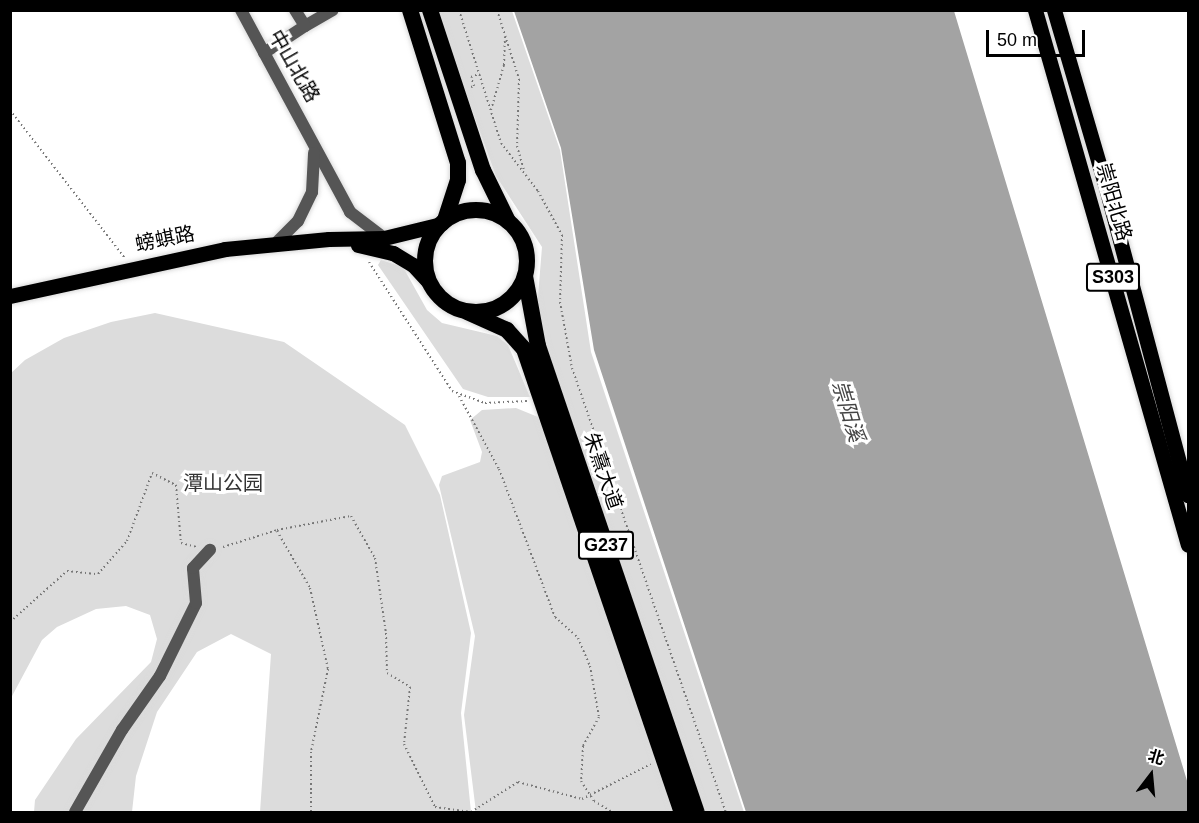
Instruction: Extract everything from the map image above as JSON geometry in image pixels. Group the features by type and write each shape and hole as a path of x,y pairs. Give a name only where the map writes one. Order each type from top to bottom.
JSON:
{"highway":[{"path":"410,10 458,163 458,180 443,222 432,233 424,257 428,281"},
{"name":"G237","path":"430,10 483,170 508,221 525,246 525,276"},
{"path":"443,222 477,210 508,221"},
{"path":"466,312 496,309 519,290 525,276"},
{"name":"朱熹大道","path":"525,276 535,335 697,813"},
{"name":"G237","path":"428,281 443,301 466,312"},
{"name":"朱熹大道","path":"466,312 516,337 544,409 682,813"}],"main road":[{"name":"崇阳北路","path":"1035,10 1188,545"},
{"name":"崇阳北路","path":"1054,10 1105,183 1188,495"},
{"path":"10,306 166,266 266,250 384,238 443,222"},
{"path":"329,242 393,253 413,265 428,281"},
{"name":"螃蜞路","path":"10,296 132,267 276,243 329,242"}],"street":[{"name":"中山北路","path":"241,10 350,212 384,238"},
{"path":"295,10 305,26"},
{"path":"264,53 333,10"},
{"path":"276,243 298,221 312,192 316,169 313,140"},
{"path":"75,813 122,730 160,676 196,603 193,568 210,550"}],"path":[{"path":"459,10 501,143 526,177 562,235 560,314 572,368 726,813"},
{"path":"497,10 519,79 517,146 526,177"},
{"path":"490,113 504,65 505,33"},
{"path":"471,77 479,74"},
{"path":"10,110 132,267"},
{"path":"348,245 369,263 443,380 459,396 499,469 555,617 578,638 590,666 599,717 583,746 580,762 581,781 590,794 612,813"},
{"path":"459,396 485,403 519,400 544,409"},
{"path":"10,622 67,571 98,574 127,542 152,473 176,485 181,543 210,550 277,530 351,516 375,558 386,633 387,673 410,687 404,744 435,807 435,813"},
{"path":"277,530 310,588 328,669 311,752 311,813"},
{"path":"435,807 471,812 518,782 582,799 625,774 665,758"}],"green space":[{"path":"436,11 512,11 560,150 591,352 744,812 704,812 542,336 537,309 542,247 496,176"},
{"path":"381,260 403,267 427,310 442,323 497,336 508,345 530,397 488,397 463,389 378,265"},
{"name":"潭山公园","path":"155,313 284,342 405,425 440,495 471,633 461,713 471,812 260,812 271,654 231,634 197,652 157,712 136,776 132,812 34,812 35,800 76,739 151,662 157,639 150,615 126,606 96,609 57,627 42,640 11,698 10,374 25,360 64,338 111,322"},
{"path":"516,408 538,417 546,436 673,812 476,812 464,715 475,636 439,485 442,476 480,462 482,452 470,420 482,410"}],"water":[{"name":"崇阳溪","path":"514,11 954,11 1188,784 1188,812 746,812 594,350 561,148"}]}
